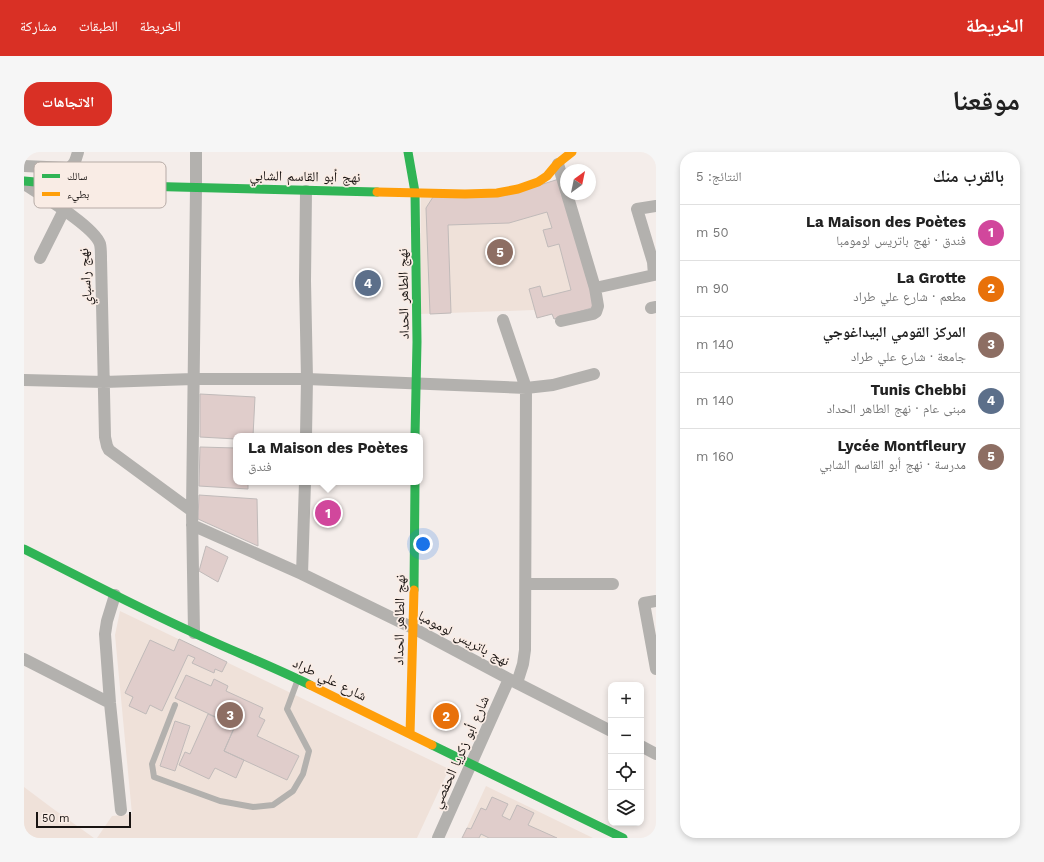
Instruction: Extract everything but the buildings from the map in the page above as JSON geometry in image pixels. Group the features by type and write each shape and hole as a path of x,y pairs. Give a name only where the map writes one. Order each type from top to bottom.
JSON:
{"street":[{"path":"75,162 78,152"},
{"path":"194,633 192,511 196,152"},
{"name":"نهج الطاهر الحداد","path":"408,152 415,192 417,342 416,433"},
{"name":"نهج أبو القاسم الشابي","path":"166,187 465,194 489,193 520,189 539,181 572,152"},
{"path":"558,164 560,171"},
{"path":"24,166 34,166"},
{"name":"نهج راسباي","path":"24,184 34,190"},
{"path":"306,191 306,433"},
{"path":"561,321 593,314 596,312 598,306 595,288 568,200"},
{"path":"595,288 654,275 654,262 636,209 656,206"},
{"name":"نهج راسباي","path":"61,208 92,231 99,243 101,259 104,382"},
{"path":"40,258 64,210"},
{"name":"شارع أبو زكريا الحفصي","path":"438,838 471,764 523,664 526,650 526,388 504,320"},
{"path":"24,380 104,382 193,379 307,379 526,388 553,385 594,374"},
{"path":"104,382 105,437 107,446 110,450 192,511"},
{"path":"302,574 304,485"},
{"name":"نهج الطاهر الحداد","path":"410,734 415,485"},
{"name":"نهج باتريس لومومبا","path":"192,525 302,574 413,628 608,729"},
{"name":"شارع علي طراد","path":"24,549 194,633 298,679 623,838"},
{"path":"526,584 613,584"},
{"path":"115,595 107,621 105,634 110,703 121,810"},
{"path":"656,601 644,603 656,670"},
{"path":"24,659 110,703"},
{"path":"644,748 656,754"}],"lane":[{"path":"175,705 152,764 154,778 220,801 253,807 273,805 293,791 304,774 309,751 287,709 298,679"}],"shaded area":[{"path":"559,179 560,200 565,200 595,307 554,319 552,314 537,318 534,310 420,314 421,197 508,195"},
{"path":"120,611 449,769 417,838 97,838 112,816 132,814 115,635"},
{"path":"486,786 593,838 462,838"},
{"path":"24,787 52,808 94,838 24,838"}],"traffic: fast":[{"path":"408,152 415,192 417,342 415,433"},
{"path":"24,181 34,182"},
{"path":"166,187 377,192"},
{"path":"414,590 415,485"},
{"path":"24,549 172,623 310,685"},
{"path":"432,745 623,838"}],"traffic: slow":[{"path":"377,192 465,194 497,193 518,189 538,182 547,176 557,164 572,152"},
{"path":"410,734 414,590"},
{"path":"310,685 432,745"}],"place":[{"name":"Lycée Montfleury","path":"500,252"},
{"name":"Tunis Chebbi","path":"368,283"},
{"name":"La Maison des Poètes","path":"328,513"},
{"name":"المركز القومي البيداغوجي","path":"230,715"},
{"name":"La Grotte","path":"446,716"}]}
